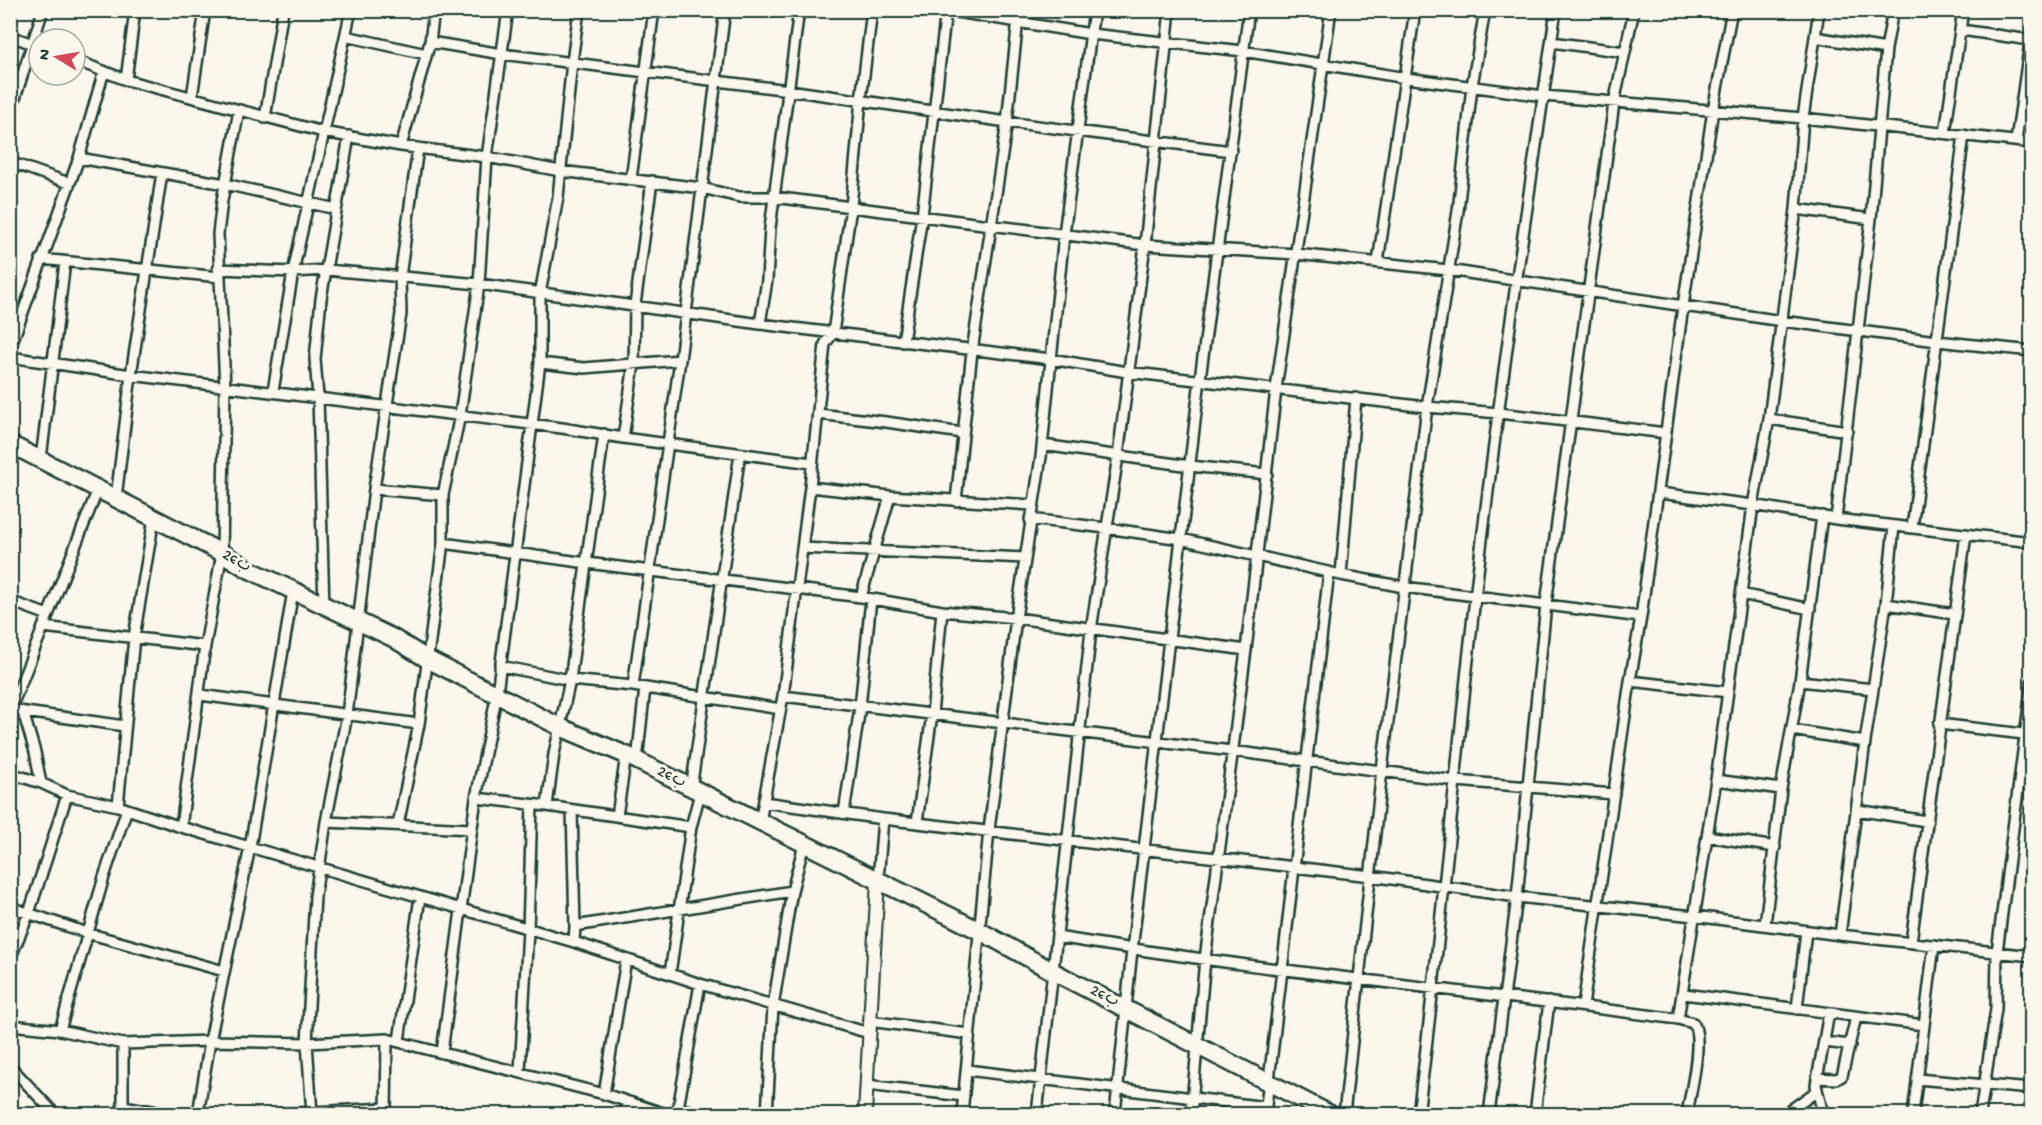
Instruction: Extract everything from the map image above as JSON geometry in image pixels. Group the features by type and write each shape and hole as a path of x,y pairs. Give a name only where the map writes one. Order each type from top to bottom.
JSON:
{"highway":[{"name":"26ب","path":"10,444 248,569 393,638 427,659 560,727 631,758 978,930 1054,972 1330,1114"}],"street":[{"path":"40,27 43,10"},
{"path":"126,80 135,10"},
{"path":"192,97 205,10"},
{"path":"265,118 283,10"},
{"path":"273,392 293,272 351,10"},
{"path":"401,146 430,42 434,10"},
{"path":"399,825 419,724 443,543 443,495 460,415 479,284 487,157 508,10"},
{"path":"442,1052 476,798 500,666 540,363 540,294 558,197 579,10"},
{"path":"631,179 654,10"},
{"path":"633,686 680,360 725,10"},
{"path":"760,324 799,10"},
{"path":"760,822 783,696 810,487 825,344 833,333 851,207 872,10"},
{"path":"956,501 972,351 1007,122 1019,10"},
{"path":"962,1114 989,830 1016,618 1043,445 1064,234 1094,10"},
{"path":"1036,1114 1069,840 1091,630 1118,456 1145,245 1170,10"},
{"path":"1115,1114 1132,950 1200,379 1249,10"},
{"path":"1191,1114 1205,959 1246,650 1276,389 1331,10"},
{"path":"1378,262 1415,10"},
{"path":"1344,1114 1404,587 1427,407 1458,212 1472,86 1485,10"},
{"path":"1418,1114 1434,987 1475,596 1556,10"},
{"path":"1489,1114 1517,897 1546,604 1614,103 1634,10"},
{"path":"1582,1006 1659,493 1683,306 1713,110 1732,10"},
{"path":"1678,1019 1684,993 1716,780 1753,505 1769,419 1797,209 1803,118 1819,10"},
{"path":"1836,519 1871,219 1886,49 1893,10"},
{"path":"1945,133 1962,10"},
{"path":"903,342 922,216 945,11 1091,34 1243,51 1406,78 1544,96 1879,125 2031,143"},
{"path":"2016,141 2031,28"},
{"path":"1961,30 2030,40"},
{"path":"10,36 27,42"},
{"path":"346,36 426,54"},
{"path":"1815,38 1886,49"},
{"path":"430,42 502,54 789,90 1007,122 1231,151"},
{"path":"1552,42 1625,52"},
{"path":"87,65 126,80 323,132 401,146 487,157 560,171 702,188 739,197 774,197 1145,245 1296,254 1448,270 1782,321 2031,351"},
{"path":"10,114 27,69"},
{"path":"10,348 14,325 79,158 104,71"},
{"path":"181,827 205,646 222,554 225,387 218,234 238,110"},
{"path":"1912,528 1964,135"},
{"path":"324,607 315,358 321,299 349,136"},
{"path":"312,1114 307,1043 311,937 326,822 347,715 374,489 401,315 400,278 418,148"},
{"path":"79,158 225,184 336,209"},
{"path":"10,162 69,183"},
{"path":"116,498 131,375 162,173"},
{"path":"623,438 634,364 635,305 652,181"},
{"path":"1797,209 1871,219"},
{"path":"41,259 146,270 219,273 327,270 479,284 760,324 1051,359 1127,372 1427,407 1499,412 1666,434"},
{"path":"41,459 65,262"},
{"path":"10,357 131,375 531,424 812,463"},
{"path":"540,363 584,368 680,360"},
{"path":"1341,575 1356,398"},
{"path":"818,414 962,433"},
{"path":"1769,419 1846,431"},
{"path":"547,806 554,754 570,680 604,434"},
{"path":"1043,445 1190,466 1267,474"},
{"path":"670,974 692,827 705,698 740,454"},
{"path":"810,487 890,496 1032,505"},
{"path":"98,489 43,627 15,684 11,710 125,726"},
{"path":"374,489 443,495"},
{"path":"1659,493 1836,519 2031,543"},
{"path":"861,597 890,496"},
{"path":"1765,925 1781,789 1800,681 1822,516"},
{"path":"60,1030 122,808 125,726 134,637 154,518"},
{"path":"1030,519 1181,539 1404,587 1641,617"},
{"path":"1840,935 1865,742 1886,604 1894,526"},
{"path":"1911,942 1966,534"},
{"path":"443,543 1246,650"},
{"path":"802,548 1025,558"},
{"path":"967,1070 1040,1078 1265,1111 1329,572"},
{"path":"198,1114 210,1041 250,847 293,591"},
{"path":"1741,594 1810,609"},
{"path":"844,813 860,707 871,599"},
{"path":"10,601 48,615"},
{"path":"1886,604 1954,614"},
{"path":"917,822 932,714 942,610"},
{"path":"43,627 205,646"},
{"path":"500,666 570,680 633,686 781,709"},
{"path":"1630,681 1728,692"},
{"path":"1800,681 1873,689"},
{"path":"1980,1114 1996,1009 1997,952 2028,735 2031,682"},
{"path":"617,816 645,688"},
{"path":"200,695 419,724"},
{"path":"783,696 1306,760 1456,781 1614,794"},
{"path":"23,712 35,752 41,783"},
{"path":"1939,724 2028,735"},
{"path":"1792,730 1865,742"},
{"path":"10,773 41,783 67,795 122,808 574,942 773,1006 869,1027 969,1034"},
{"path":"1716,780 1781,789"},
{"path":"10,959 28,913 67,795"},
{"path":"476,798 692,827"},
{"path":"764,802 884,819 1371,876 1517,897 2031,956"},
{"path":"520,1071 532,805"},
{"path":"572,810 574,942"},
{"path":"1857,810 1926,820"},
{"path":"865,1114 878,880 884,819"},
{"path":"326,822 472,829"},
{"path":"1707,836 1775,847"},
{"path":"767,1114 773,1006 792,891 804,844"},
{"path":"575,926 792,891"},
{"path":"399,1041 420,897"},
{"path":"10,907 87,933 224,971"},
{"path":"1797,1009 1806,931"},
{"path":"1057,937 1132,950 1582,1006 1694,1023 1697,1029 1696,1055 1687,1114"},
{"path":"1913,1114 1934,945"},
{"path":"604,1094 626,960"},
{"path":"700,984 678,1112 706,1114"},
{"path":"1684,993 1924,1025"},
{"path":"1535,1114 1548,1002"},
{"path":"1823,1114 1817,1091 1817,1078 1829,1013"},
{"path":"1817,1078 1840,1078 1856,1017"},
{"path":"10,1025 60,1030 123,1044 210,1041 307,1043 387,1039 520,1071 666,1114"},
{"path":"278,1114 386,1111 387,1039"},
{"path":"1824,1042 1850,1045"},
{"path":"123,1044 121,1110 170,1114"},
{"path":"10,1066 54,1114"},
{"path":"1917,1079 2031,1089"},
{"path":"866,1085 964,1096"},
{"path":"1785,1114 1817,1091"},
{"path":"623,1114 628,1103"}]}
